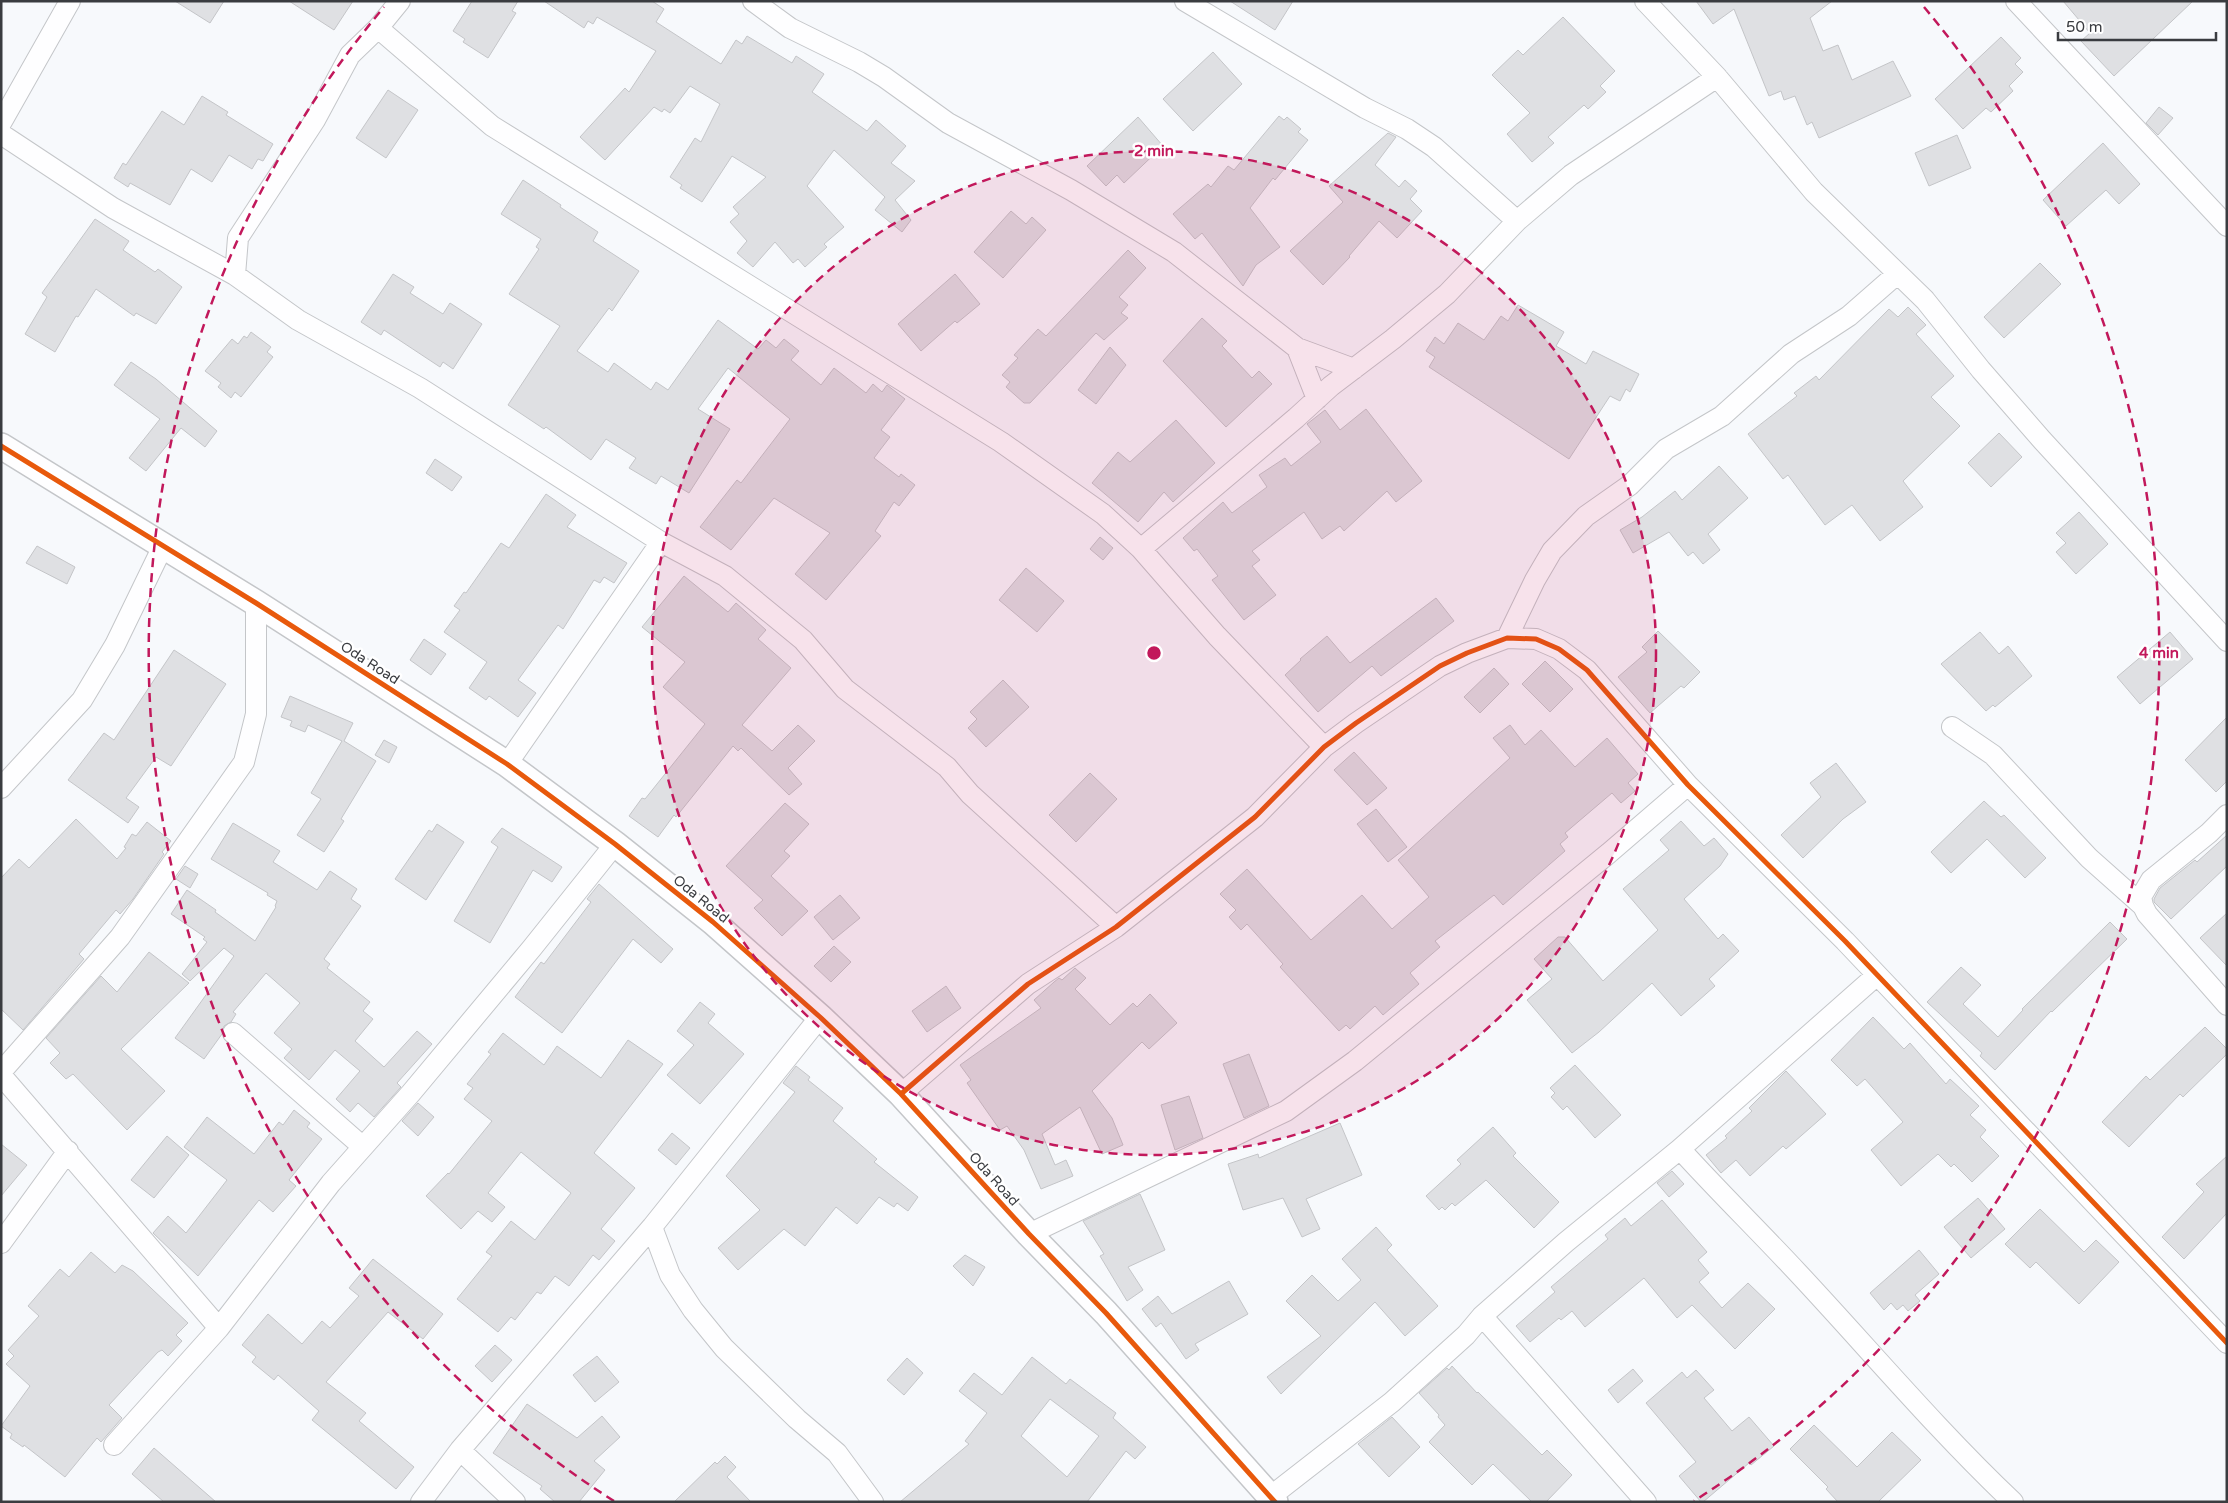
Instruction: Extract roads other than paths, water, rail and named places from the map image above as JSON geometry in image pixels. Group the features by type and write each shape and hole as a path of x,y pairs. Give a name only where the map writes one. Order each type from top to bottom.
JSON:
{"street":[{"path":"1,123 70,1"},
{"path":"236,275 238,238 315,120 350,55 378,28 400,1"},
{"path":"753,1 790,28 860,62 884,77 948,124 1071,190 1174,252 1297,348 1354,369"},
{"path":"1185,1 1365,108 1407,129 1434,147 1517,221"},
{"path":"1645,1 1717,77 1814,192 1925,300 1981,370 2042,440 2227,641"},
{"path":"2016,1 2227,226"},
{"path":"378,28 492,126 1001,442 1103,514 1141,549 1217,636 1324,747"},
{"path":"1141,549 1317,399 1446,294 1517,221 1571,175 1717,77"},
{"path":"1,134 113,208 236,275 298,320 420,388 661,542 725,576 803,640 845,689 947,767 970,794 1116,927"},
{"path":"1506,638 1552,551 1586,516 1630,485 1666,449 1722,416 1791,354 1850,316 1897,274"},
{"path":"1297,348 1317,399"},
{"name":"Oda Road","path":"1,446 256,603 507,764 615,844 713,922 820,1017 901,1094 1029,1234 1106,1314 1273,1499"},
{"path":"507,764 661,542"},
{"path":"1,788 82,700 115,645 163,546"},
{"path":"219,1328 1,1073 120,937 244,762 256,714 256,603"},
{"path":"901,1094 1028,984 1116,927 1254,817 1324,747 1356,723 1440,666 1467,653 1506,638 1536,639 1559,649 1586,670 1688,785 1790,884 2227,1343"},
{"path":"1952,728 1993,755 2089,858 2142,906 2160,930 2227,1005"},
{"path":"1029,1234 1286,1111 1355,1061 1609,853 1688,785"},
{"path":"2142,906 2145,888 2151,880 2227,816"},
{"path":"114,1445 219,1328 330,1183 363,1147 532,948 615,844"},
{"path":"1273,1499 1392,1402 1466,1335 1482,1316 1566,1242 1680,1149 1877,976"},
{"path":"421,1502 460,1450 652,1227 820,1017"},
{"path":"233,1033 363,1147"},
{"path":"1680,1149 1797,1272 1956,1446 2013,1502"},
{"path":"1,1243 68,1151"},
{"path":"652,1227 670,1275 693,1310 724,1348 797,1419 837,1453 873,1502"},
{"path":"1482,1316 1646,1502"},
{"path":"460,1450 515,1502"}]}
